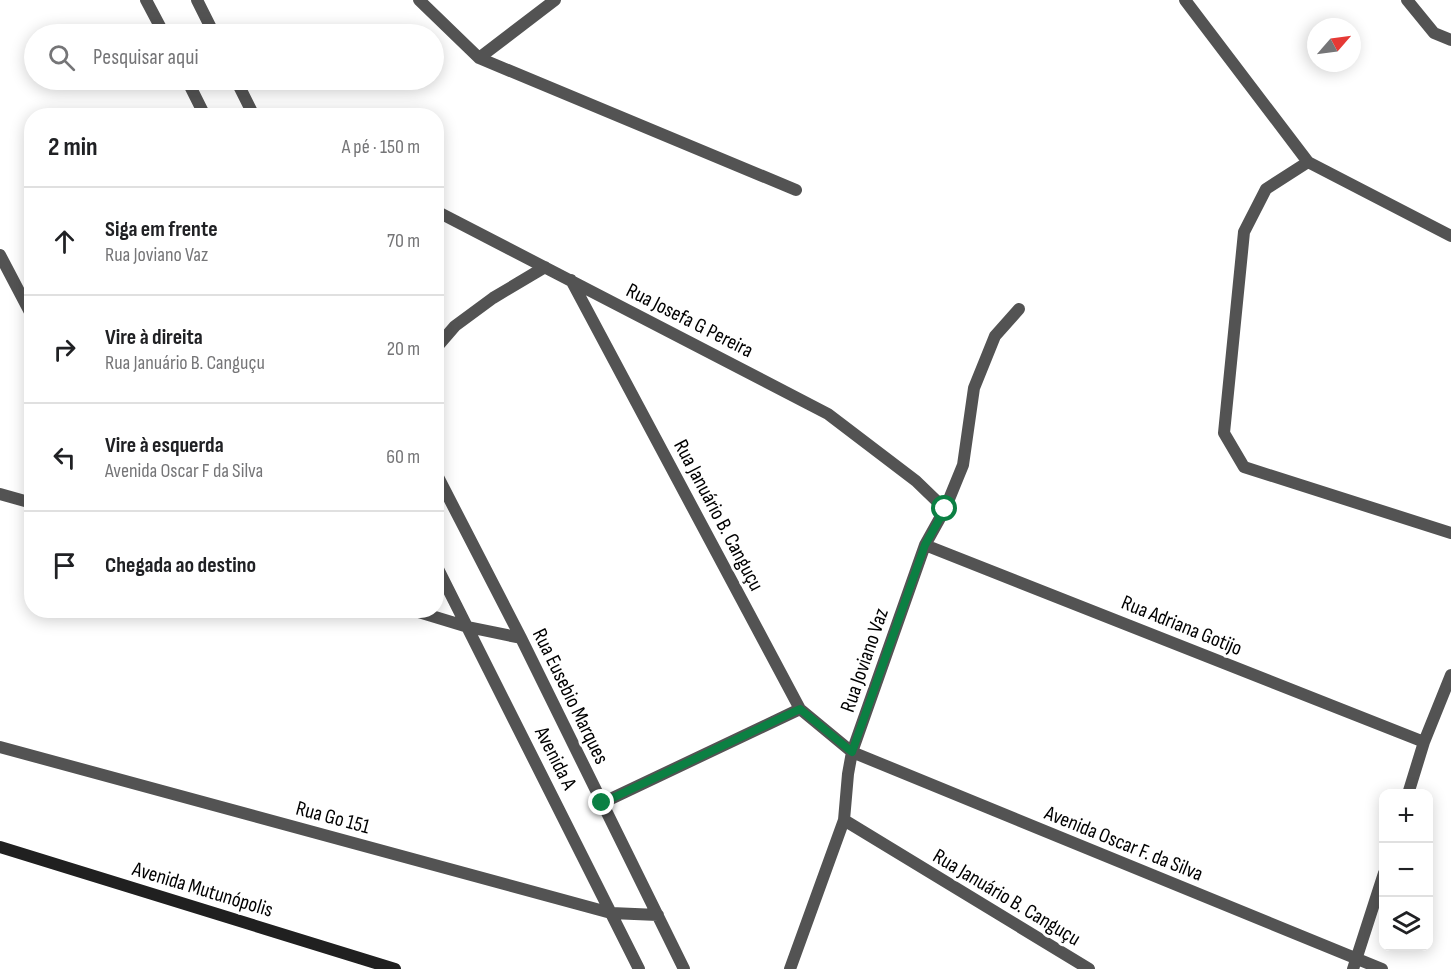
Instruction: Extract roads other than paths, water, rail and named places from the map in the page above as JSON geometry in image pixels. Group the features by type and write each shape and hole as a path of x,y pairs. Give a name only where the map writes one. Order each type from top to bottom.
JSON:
{"main road":[{"name":"Avenida Mutunópolis","path":"0,847 395,969"}],"street":[{"path":"146,0 159,24"},
{"path":"197,0 209,24"},
{"path":"419,0 444,24"},
{"path":"479,58 555,0"},
{"path":"1185,0 1308,162 1451,236"},
{"path":"1407,0 1434,33 1451,40"},
{"path":"444,24 479,58 796,190"},
{"path":"192,90 201,108"},
{"path":"241,90 250,108"},
{"path":"1308,162 1266,189 1244,232 1224,433 1244,467 1451,532"},
{"name":"Rua Josefa G Pereira","path":"444,215 828,414 916,481 945,509"},
{"path":"0,255 24,301"},
{"path":"444,339 455,326 493,298 545,267"},
{"name":"Rua Januário B. Canguçu","path":"571,280 800,709 852,752"},
{"name":"Rua Joviano Vaz","path":"790,969 844,820 852,752 925,545 945,509 963,465 974,388 995,336 1019,309"},
{"name":"Rua Eusebio Marques","path":"444,489 521,638 684,969"},
{"path":"0,494 24,501"},
{"name":"Rua Adriana Gotijo","path":"925,545 1424,741"},
{"name":"Avenida A","path":"444,580 639,969"},
{"path":"438,618 521,638"},
{"path":"1410,789 1424,741 1451,675"},
{"path":"602,803 800,709"},
{"name":"Rua Go 151","path":"0,747 611,913 658,915"},
{"name":"Avenida Oscar F. da Silva","path":"852,752 1355,964 1382,969"},
{"name":"Rua Januário B. Canguçu","path":"844,820 1089,969"},
{"path":"1355,964 1379,886"}]}
